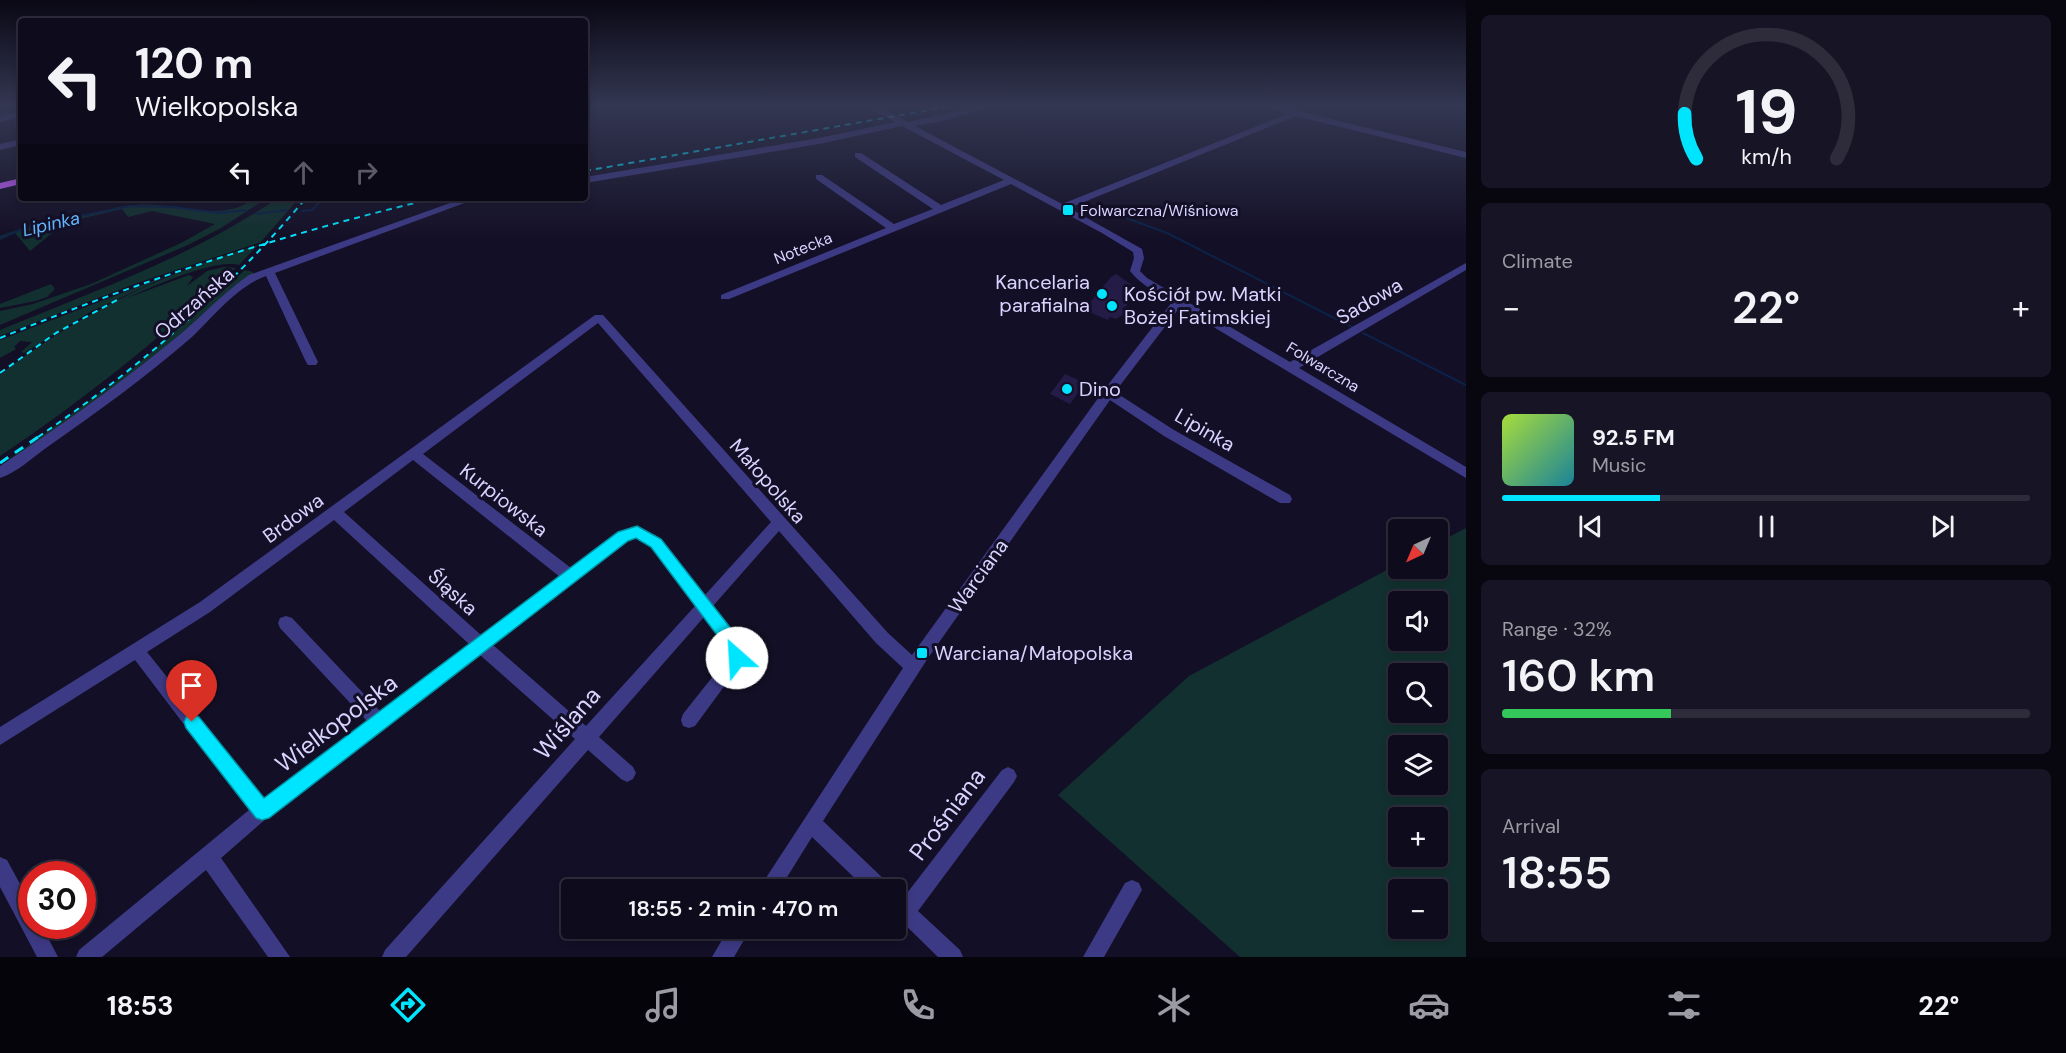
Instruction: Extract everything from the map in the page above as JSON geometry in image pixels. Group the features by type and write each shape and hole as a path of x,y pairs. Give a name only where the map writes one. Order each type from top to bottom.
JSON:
{"main road":[{"path":"0,186 18,182"}],"street":[{"path":"588,180 761,151"},
{"name":"Folwarczna","path":"956,151 1062,207 1138,251 1139,258 1135,272 1138,276 1466,473"},
{"path":"1062,207 1202,151"},
{"path":"1448,151 1466,155"},
{"path":"858,155 940,209"},
{"path":"819,177 893,228"},
{"name":"Notecka","path":"725,297 1012,180"},
{"name":"Odrzańska","path":"0,473 134,378 201,324 253,277 465,201"},
{"name":"Sadowa","path":"1291,368 1466,266"},
{"path":"269,272 312,362"},
{"name":"Warciana","path":"774,879 913,666 1108,393 1179,300"},
{"name":"Brdowa","path":"0,737 205,607 599,317"},
{"name":"Małopolska","path":"599,317 882,638 913,666"},
{"name":"Lipinka","path":"1108,393 1169,433 1285,499"},
{"name":"Kurpiowska","path":"413,453 571,577"},
{"name":"Śląska","path":"334,512 627,773"},
{"name":"Wiślana","path":"392,957 779,522"},
{"name":"Wielkopolska","path":"86,957 262,811 623,537 637,532 656,543 704,605"},
{"path":"689,720 737,658 737,649 704,605"},
{"path":"286,623 370,710 378,722"},
{"path":"137,651 262,811"},
{"name":"Prośniana","path":"906,900 1008,776"},
{"path":"811,823 870,879"},
{"path":"208,856 280,957"},
{"path":"0,867 48,957"},
{"path":"1093,957 1132,890"},
{"name":"Prośniana","path":"906,913 953,957"},
{"path":"722,957 734,939"}],"green space":[{"path":"250,201 262,201 221,228 188,245 0,325 0,311 33,304 91,284 181,243 215,224 152,211 128,217 122,209 66,222 30,251 15,233 0,240 0,236 32,226 129,206 150,205 210,211 239,207"},
{"path":"273,201 296,201 261,242 137,283 0,336 0,330 143,271 246,219"},
{"path":"258,245 239,265 228,264 199,269 127,298 189,275 193,277 187,286 207,271 224,267 236,268 122,367 62,413 0,456 0,375 59,333 123,298 189,268"},
{"path":"245,270 253,274 124,384 0,466 130,371"},
{"path":"174,273 90,312 24,353 21,352 32,342 20,341 14,347 16,349 0,358 0,340"},
{"path":"51,284 55,289 47,297 0,308 0,304"},
{"path":"1466,528 1466,957 1240,957 1058,795 1189,676 1388,569 1388,579 1448,579 1448,537"}],"building":[{"path":"1116,274 1139,290 1122,311 1127,312 1116,319 1110,317 1108,320 1084,310 1111,277"},
{"name":"Dino","path":"1065,374 1085,383 1070,404 1050,394"}],"waterway":[{"name":"Lipinka","path":"302,211 312,210 321,201"},
{"name":"Lipinka","path":"0,238 31,226 131,206 173,207 219,213 246,210"},
{"name":"Lipinka","path":"256,214 287,210"},
{"path":"1118,215 1167,233 1352,327"},
{"path":"1363,333 1466,385"}],"railway":[{"path":"588,170 700,151"},
{"path":"265,243 303,201"},
{"path":"265,243 424,201"},
{"path":"0,338 161,277 265,243"},
{"path":"38,437 146,356 213,297 265,243"},
{"path":"0,373 56,333 117,300"},
{"path":"0,463 41,435"}],"place":[{"name":"Folwarczna/Wiśniowa","path":"1068,210"},
{"name":"Kancelaria parafialna","path":"1102,294"},
{"name":"Kościół pw. Matki Bożej Fatimskiej","path":"1112,306"},
{"name":"Dino","path":"1067,389"},
{"name":"Warciana/Małopolska","path":"922,653"}],"route":[{"path":"192,722 262,811 623,537 637,532 656,543 737,649 737,658"}]}
